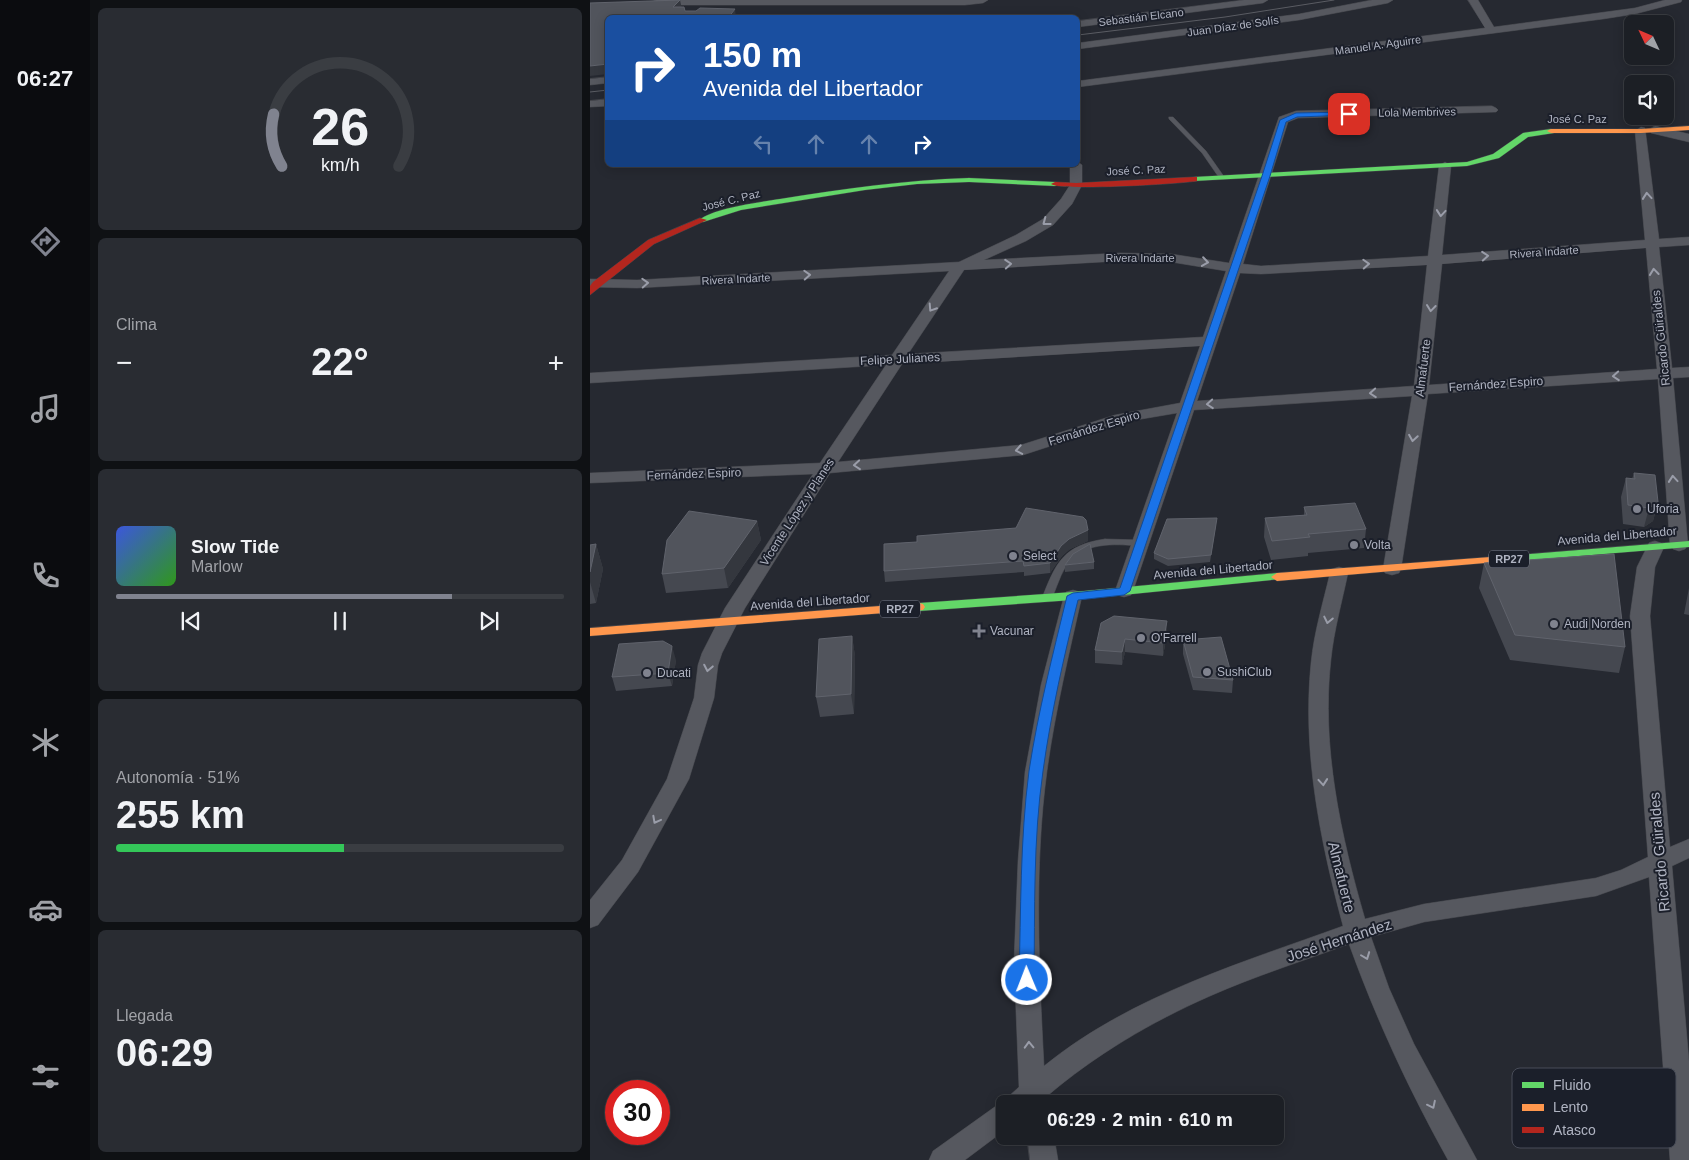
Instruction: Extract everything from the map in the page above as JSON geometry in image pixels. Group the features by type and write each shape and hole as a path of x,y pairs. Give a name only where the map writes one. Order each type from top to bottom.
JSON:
{"street":[{"path":"648,3 707,0 965,4 982,0"},
{"path":"697,12 707,0"},
{"name":"Sebastián Elcano","path":"1080,24 1263,0"},
{"name":"Juan Díaz de Solís","path":"1080,46 1299,17 1388,0"},
{"path":"1473,0 1491,30"},
{"name":"Manuel A. Aguirre","path":"1080,84 1627,13 1677,0"},
{"path":"590,82 605,80"},
{"path":"590,104 605,102"},
{"name":"Lola Membrives","path":"1266,176 1283,120 1296,115 1492,110"},
{"name":"José C. Paz","path":"592,286 651,242 693,223 740,208 801,197 917,182 978,180 1076,185 1445,166 1476,163 1490,158 1504,152 1518,139 1536,132 1641,131 1689,128"},
{"path":"1655,130 1689,138"},
{"name":"Ricardo Güiraldes","path":"1641,131 1651,245 1684,544"},
{"name":"Almafuerte","path":"1392,569 1421,390 1437,260 1445,166"},
{"path":"959,267 1021,238 1048,222 1067,201 1076,185 1076,167"},
{"path":"1124,591 1266,176"},
{"name":"Rivera Indarte","path":"592,286 1120,257 1171,258 1261,270 1437,260 1689,241"},
{"name":"Vicente López y Planes","path":"590,918 630,866 678,779 691,744 704,698 708,665 726,623 825,468 959,267"},
{"name":"Felipe Julianes","path":"590,378 899,358 1210,342"},
{"name":"Fernández Espiro","path":"590,478 825,468 1023,450 1121,418 1188,406 1689,372"},
{"name":"Avenida del Libertador","path":"590,632 1073,596 1684,544"},
{"name":"Ricardo Güiraldes","path":"1655,547 1646,567 1640,616 1684,1160"},
{"name":"Almafuerte","path":"1339,573 1327,620 1320,672 1318,728 1323,790 1336,858 1356,932 1393,1026 1444,1129 1463,1160"},
{"path":"1027,1095 1026,961 1029,861 1035,782 1051,685 1073,596"},
{"name":"José Hernández","path":"1032,1095 1065,1065 1124,1028 1202,988 1356,932 1424,912 1596,887 1660,863 1689,848"},
{"path":"943,1160 996,1121"},
{"path":"1042,1145 1044,1160"}],"lane":[{"path":"1172,118 1204,152 1222,178"},
{"path":"1047,598 1054,576 1064,560 1082,547 1103,541 1141,543"}],"building":[{"path":"680,0 673,7 684,7 685,11 696,11 700,8 735,9 730,15 605,15 605,64 590,66 590,3"},
{"path":"1634,473 1655,475 1658,502 1649,508 1628,505 1626,478 1635,479"},
{"path":"1355,503 1366,529 1308,534 1310,537 1272,541 1265,518 1307,515 1304,507"},
{"path":"1026,508 1083,517 1086,520 1088,530 1069,539 1061,546 1050,563 1024,566 1023,561 884,571 884,544 917,542 917,536 1016,528"},
{"path":"689,511 757,521 724,568 662,574 667,540"},
{"path":"1217,518 1211,555 1168,559 1154,553 1167,519"},
{"path":"596,544 590,572 590,545"},
{"path":"1090,544 1094,562 1065,565 1073,554"},
{"name":"Audi Norden","path":"1614,554 1625,647 1515,635 1484,563"},
{"path":"1114,616 1167,621 1163,643 1125,639 1122,652 1095,650 1101,623"},
{"path":"852,636 851,694 816,697 819,639"},
{"name":"SushiClub","path":"1221,637 1233,680 1193,677 1183,640"},
{"path":"663,641 672,646 668,673 612,677 619,644"}],"tram line":[{"path":"1080,35 1225,17 1334,0"},
{"path":"590,92 605,90"}],"traffic: fast":[{"path":"1194,179 1467,164 1496,156 1526,135 1551,131"},
{"path":"703,220 740,208 865,188 917,182 969,180 1055,184"},
{"path":"1504,559 1689,544"},
{"path":"919,607 1073,596 1277,577"}],"traffic: slow":[{"path":"1551,131 1641,131 1689,128"},
{"path":"1277,577 1504,559"},
{"path":"590,632 919,607"}],"traffic: jam":[{"path":"1055,184 1076,185 1194,179"},
{"path":"590,292 596,284 651,242 703,220"}],"place":[{"name":"Uforia","path":"1637,509"},
{"name":"Volta","path":"1354,545"},
{"name":"Select","path":"1013,556"},
{"name":"Audi Norden","path":"1554,624"},
{"name":"Vacunar","path":"979,631"},
{"name":"O'Farrell","path":"1141,638"},
{"name":"SushiClub","path":"1207,672"},
{"name":"Ducati","path":"647,673"}],"route":[{"path":"1027,980 1029,861 1036,772 1051,685 1073,596 1124,591 1266,176 1283,120 1296,115 1349,114"}]}
